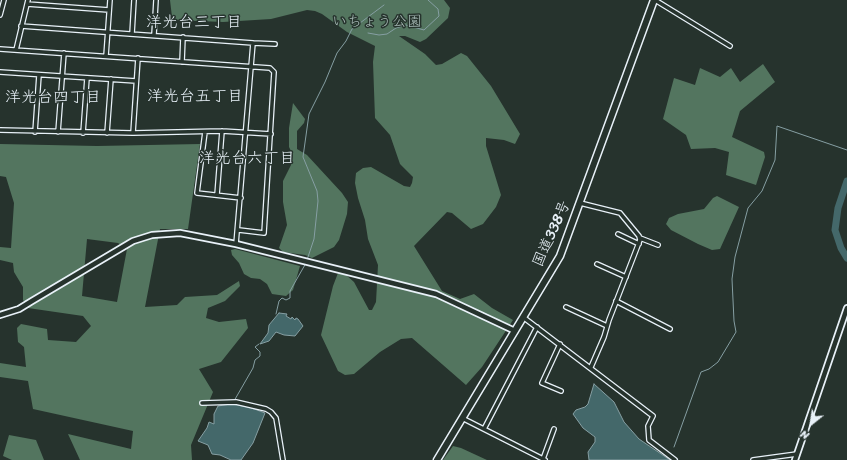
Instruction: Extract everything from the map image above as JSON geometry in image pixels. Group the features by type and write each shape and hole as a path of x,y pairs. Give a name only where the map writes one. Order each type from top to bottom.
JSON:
{"highway":[{"name":"国道338号","path":"436,460 560,256 655,0"}],"street":[{"path":"0,15 4,0"},
{"path":"106,56 110,0"},
{"path":"132,34 134,0"},
{"path":"154,35 156,0"},
{"path":"655,0 730,46"},
{"path":"16,50 27,2 109,10"},
{"path":"21,26 274,44"},
{"path":"182,62 184,37"},
{"path":"236,244 239,230 253,43"},
{"path":"0,49 270,68 274,72 264,233 239,230"},
{"path":"58,132 64,54"},
{"path":"133,133 138,58"},
{"path":"0,72 136,81"},
{"path":"35,132 38,75"},
{"path":"83,133 87,78"},
{"path":"107,133 111,79"},
{"path":"0,130 83,133 222,131 271,134"},
{"path":"217,195 222,131"},
{"path":"205,132 197,193 241,198"},
{"path":"580,203 620,213 640,238 658,245"},
{"path":"0,315 19,309 115,251 142,238 164,233 180,233 236,244 436,294 515,331"},
{"path":"618,234 639,244"},
{"path":"591,367 604,338 616,301 639,244 640,238"},
{"path":"597,264 626,277"},
{"path":"616,301 670,329"},
{"path":"566,307 607,326"},
{"path":"795,460 847,308"},
{"path":"523,317 591,367 653,416 648,426 649,440 675,460"},
{"path":"484,429 537,327"},
{"path":"560,344 542,383 561,391"},
{"path":"202,403 236,402 266,409 271,412 276,418 283,460"},
{"path":"462,418 544,459 554,429"},
{"path":"753,460 797,454"}],"green space":[{"name":"いちょう公園","path":"170,0 444,0 450,8 448,18 426,39 420,42 405,36 399,36 425,54 436,65 442,64 461,53 467,56 491,86 520,134 515,144 504,140 486,138 486,146 501,195 496,207 483,224 471,229 452,213 447,212 414,246 442,291 460,299 474,294 492,308 513,320 482,367 466,385 412,338 401,339 380,352 354,374 345,375 338,371 321,335 333,286 338,273 346,275 354,282 369,310 372,310 376,302 378,265 368,239 365,220 358,198 355,183 356,173 363,168 371,167 404,186 410,187 412,183 413,177 400,164 390,135 375,118 373,62 375,46 347,32 322,14 315,11 307,10 271,19 223,22 175,20 172,17"},
{"path":"763,64 775,82 740,111 732,137 764,152 765,157 756,185 726,175 729,152 715,148 691,149 686,135 663,119 674,78 695,85 700,68 720,77 731,68 740,82"},
{"path":"293,103 305,119 304,123 297,131 297,149 307,155 342,193 348,202 347,214 339,240 334,247 312,258 305,255 283,252 279,248 287,225 283,202 283,181 291,165 293,155 289,147 289,128"},
{"path":"0,144 97,146 200,144 188,229 160,229 145,307 177,305 185,297 217,295 239,281 240,286 225,301 208,308 206,318 219,322 246,319 248,328 221,362 199,369 213,392 191,445 192,460 80,460 68,434 131,449 133,431 33,409 28,381 0,377 0,363 26,367 24,347 18,342 17,328 21,324 47,329 48,340 76,342 91,326 83,316 28,308 23,300 23,287 14,272 13,263 0,260 0,247 11,248 14,203 6,177 0,176","holes":["87,239 118,243 127,249 117,302 82,296"]},
{"path":"717,196 739,207 720,249 712,250 698,244 671,230 666,224 669,218 678,214 704,209 713,198"},
{"path":"235,249 300,266 293,290 286,296 272,294 267,284 260,279 251,278 244,274 239,263 232,255 231,250"},
{"path":"9,435 36,440 44,460 12,460 3,456"},
{"path":"453,446 461,448 487,460 443,460"}],"water":[{"path":"279,313 287,314 286,316 291,319 292,317 295,320 296,318 298,319 303,326 295,336 284,335 276,332 269,341 260,344 268,333 269,325"},
{"path":"594,384 614,402 624,422 639,439 670,460 589,460 588,452 595,442 595,437 583,428 573,414 576,410 585,407 588,404"},
{"path":"231,404 249,407 265,413 253,443 241,460 231,460 220,455 212,454 208,445 198,441 207,428 209,422 214,424 214,414 218,406"}],"waterway":[{"path":"368,33 379,35 387,34 396,28 406,25 424,30 439,16 438,9 428,0"},
{"path":"307,260 314,239 318,201 317,191 303,157 309,114 337,53 346,41 352,29 384,5"},
{"path":"674,447 701,372 709,369 718,362 736,332 732,279 735,257 748,208 762,191 775,160 777,126 847,150"},
{"path":"847,181 838,208 835,230 841,248 847,258"},
{"path":"276,314 279,301 282,298 286,300 290,298 290,291 306,263"},
{"path":"234,401 253,368 255,360 260,356 260,352 255,347 259,344"}],"district":[{"name":"洋光台三丁目","path":"194,23"},
{"name":"洋光台五丁目","path":"195,97"},
{"name":"洋光台四丁目","path":"53,98"},
{"name":"洋光台六丁目","path":"247,159"}]}
